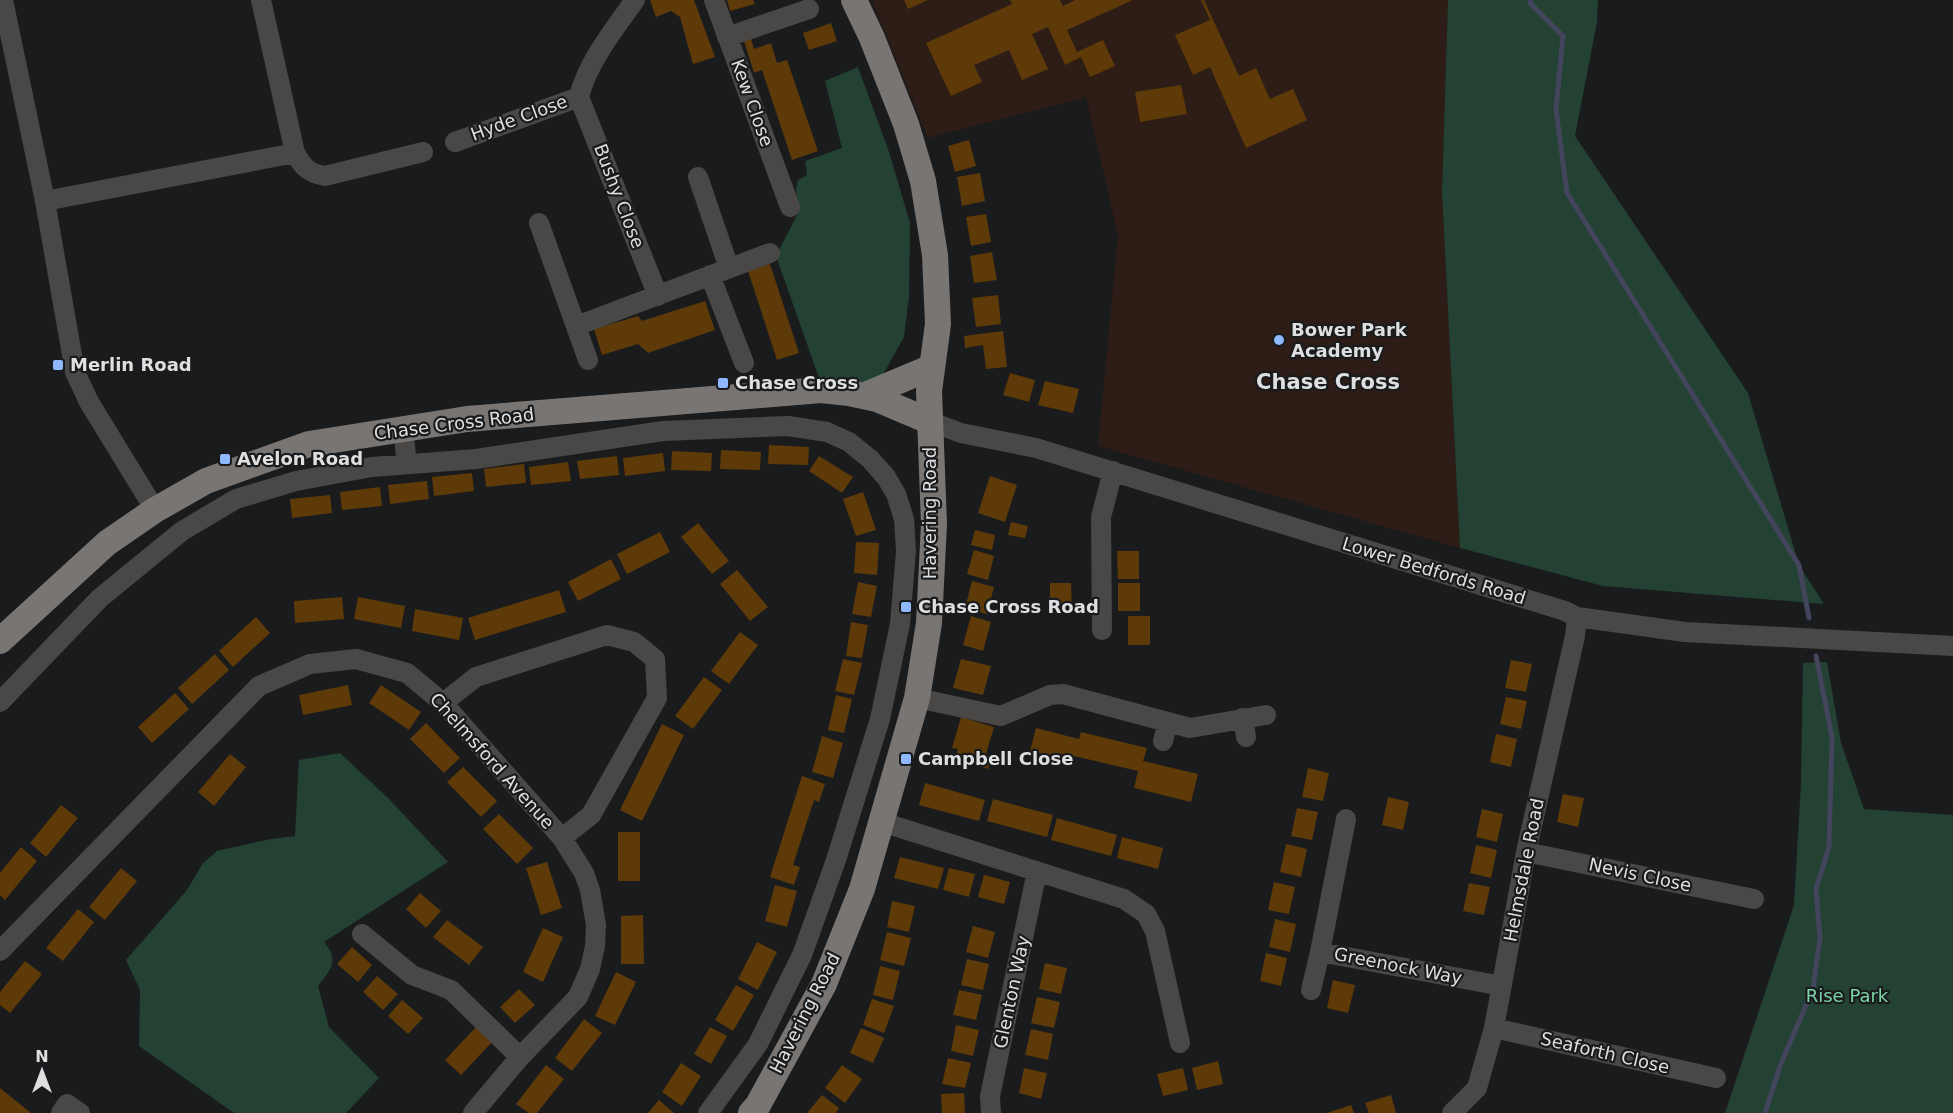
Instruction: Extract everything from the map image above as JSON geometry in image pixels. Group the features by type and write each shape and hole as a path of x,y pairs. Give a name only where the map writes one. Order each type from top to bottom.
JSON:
{"main road":[{"name":"Havering Road","path":"751,1113 758,1105 824,984 862,889 917,699 929,623 934,524 929,391 938,324 935,255 923,181 898,105 854,0"},
{"path":"863,396 932,368"},
{"name":"Chase Cross Road","path":"0,641 107,543 156,510 206,481 309,444 467,419 820,390 877,399 929,421"}],"street":[{"path":"3,0 45,201 75,372 89,402 156,510"},
{"path":"261,0 295,153 304,169 325,176 423,152"},
{"name":"Hyde Close","path":"455,142 579,97 590,69 635,0"},
{"name":"Kew Close","path":"714,0 790,207"},
{"path":"727,37 809,9"},
{"name":"Bushy Close","path":"579,97 658,296"},
{"path":"45,201 295,153"},
{"path":"698,177 729,268"},
{"path":"539,224 588,360"},
{"path":"576,326 770,253"},
{"path":"710,276 744,363"},
{"name":"Lower Bedfords Road","path":"929,421 961,433 1036,448 1113,471 1554,607 1577,617 1684,632 1953,646"},
{"path":"0,702 100,598 182,531 236,499 296,481 372,467 476,459 663,431 788,426 827,432 849,442 870,459 886,477 896,494 904,519 906,551 900,624 880,719 836,860 801,955 758,1044 708,1113"},
{"path":"403,429 406,464"},
{"path":"1102,630 1101,517 1113,471"},
{"name":"Helmsdale Road","path":"1452,1113 1477,1088 1494,1028 1526,852 1575,636 1577,617"},
{"path":"442,704 476,677 607,635 634,642 655,659 657,698 591,815 562,838"},
{"name":"Chelmsford Avenue","path":"0,951 259,686 310,664 356,659 407,673 442,704 562,838 579,864 590,890 596,925 595,946 590,969 578,997 520,1057 472,1113"},
{"path":"917,699 1001,716 1050,695 1063,694 1190,728 1245,727 1266,715"},
{"path":"1163,741 1168,722"},
{"name":"Greenock Way","path":"1346,819 1320,952 1502,986"},
{"path":"882,822 1124,899 1146,914 1155,931 1180,1043"},
{"name":"Nevis Close","path":"1526,852 1754,899"},
{"name":"Glenton Way","path":"991,1113 990,1096 1037,871"},
{"path":"362,934 411,975 451,990 520,1057"},
{"path":"1311,990 1320,952"},
{"name":"Seaforth Close","path":"1494,1028 1716,1078"},
{"path":"61,1113 68,1104 80,1113"}],"shaded area":[{"name":"Bower Park Academy","path":"872,0 1448,0 1442,192 1460,548 1098,446 1118,235 1086,97 928,138"}],"green space":[{"path":"1448,0 1598,0 1597,22 1575,136 1748,393 1799,565 1824,604 1603,586 1460,548 1442,192"},
{"path":"858,67 889,152 910,223 909,296 904,337 875,389 819,378 776,256 798,213 796,189 798,180 807,175 805,161 842,148 825,81"},
{"name":"Rise Park","path":"1827,662 1841,743 1864,809 1953,815 1953,1113 1725,1113 1794,905 1801,783 1803,663"},
{"path":"340,753 389,799 448,862 324,942 333,960 330,970 318,986 329,1027 379,1078 346,1113 234,1113 139,1046 140,990 126,960 187,890 203,863 217,851 295,836 299,760"}],"building":[{"path":"650,0 694,0 715,57 693,64 680,17 671,11 656,17"},
{"path":"727,0 753,0 755,4 730,11"},
{"path":"904,0 928,0 908,9"},
{"path":"1010,0 1060,0 1063,6 1075,0 1133,0 1067,30 1077,52 1103,40 1115,66 1090,77 1081,57 1065,65 1048,27 1032,34 1048,69 1022,80 1009,50 974,65 982,82 951,96 926,43 1012,4"},
{"path":"1201,0 1204,0 1239,76 1256,68 1270,99 1293,89 1307,120 1246,148 1210,67 1193,75 1175,35 1210,20"},
{"path":"831,23 837,41 809,50 803,33"},
{"path":"751,38 754,49 771,43 777,63 787,60 818,151 792,160 762,70 754,73 744,41"},
{"path":"1181,85 1187,114 1140,122 1135,92"},
{"path":"969,140 976,166 955,172 948,146"},
{"path":"980,173 985,201 962,206 957,177"},
{"path":"986,214 991,242 971,246 966,217"},
{"path":"992,252 997,280 974,283 970,256"},
{"path":"770,264 799,353 777,360 748,271"},
{"path":"998,295 1001,324 976,327 972,298"},
{"path":"705,301 715,330 648,353 638,344 602,355 594,329 638,316 642,321"},
{"path":"1003,331 1007,367 986,369 983,345 965,348 964,336"},
{"path":"1010,373 1035,380 1029,402 1003,395"},
{"path":"1045,381 1079,389 1073,413 1038,405"},
{"path":"769,445 809,447 808,465 768,464"},
{"path":"721,450 761,452 760,470 720,469"},
{"path":"672,451 712,453 711,471 671,470"},
{"path":"663,453 665,471 625,476 623,458"},
{"path":"617,456 619,475 580,479 577,461"},
{"path":"819,456 853,477 842,493 809,471"},
{"path":"568,462 571,481 531,485 529,467"},
{"path":"524,464 526,483 486,487 484,469"},
{"path":"472,473 474,491 434,496 432,477"},
{"path":"990,476 1017,485 1005,522 978,513"},
{"path":"427,481 429,499 390,504 388,485"},
{"path":"380,487 382,506 342,510 340,492"},
{"path":"863,492 876,530 856,536 843,499"},
{"path":"330,495 332,513 292,518 290,499"},
{"path":"1011,522 1028,526 1025,538 1008,535"},
{"path":"698,523 729,561 712,574 681,537"},
{"path":"975,530 995,535 992,550 971,545"},
{"path":"660,532 670,552 627,574 617,554"},
{"path":"856,542 879,543 877,575 854,573"},
{"path":"974,550 994,556 988,580 967,574"},
{"path":"1117,551 1139,551 1139,579 1118,579"},
{"path":"611,559 621,579 578,601 568,582"},
{"path":"737,570 768,607 750,621 720,584"},
{"path":"972,581 994,587 987,614 965,608"},
{"path":"858,582 877,586 871,617 852,614"},
{"path":"1050,583 1071,583 1072,611 1050,611"},
{"path":"1118,583 1140,583 1140,611 1118,611"},
{"path":"559,590 566,612 475,640 468,618"},
{"path":"342,597 344,619 295,623 294,601"},
{"path":"358,597 405,606 401,628 354,619"},
{"path":"415,609 463,618 459,640 412,631"},
{"path":"971,616 991,622 983,651 963,645"},
{"path":"1128,616 1150,616 1150,645 1128,645"},
{"path":"256,617 270,633 233,667 219,651"},
{"path":"851,622 868,625 862,658 846,656"},
{"path":"740,632 758,645 729,684 711,671"},
{"path":"215,654 229,670 192,704 178,688"},
{"path":"843,659 862,663 854,695 835,691"},
{"path":"961,659 991,666 983,695 953,688"},
{"path":"1511,660 1532,664 1526,692 1505,688"},
{"path":"704,677 722,690 693,729 675,716"},
{"path":"348,685 352,705 303,715 299,695"},
{"path":"381,685 421,712 409,730 369,703"},
{"path":"175,693 189,709 152,743 138,727"},
{"path":"836,695 852,699 844,733 828,730"},
{"path":"1506,697 1527,701 1521,729 1500,724"},
{"path":"961,717 994,727 986,754 992,756 988,769 955,759 958,749 952,748"},
{"path":"426,723 460,758 444,773 410,739"},
{"path":"662,724 684,735 642,821 620,810"},
{"path":"1036,728 1079,739 1081,732 1147,748 1143,761 1198,774 1191,802 1134,788 1138,771 1074,756 1073,761 1030,751"},
{"path":"1496,734 1517,739 1511,767 1490,762"},
{"path":"822,736 843,743 833,778 812,772"},
{"path":"230,754 246,767 214,806 198,792"},
{"path":"463,767 497,801 481,817 447,782"},
{"path":"1308,768 1329,773 1323,801 1302,797"},
{"path":"802,776 825,784 819,802 814,800 793,865 800,867 794,885 770,877"},
{"path":"925,783 985,800 979,821 919,805"},
{"path":"1563,794 1584,798 1578,827 1557,822"},
{"path":"1388,797 1409,802 1403,830 1382,825"},
{"path":"993,799 1053,815 1047,837 987,821"},
{"path":"61,805 78,818 46,857 30,843"},
{"path":"1297,808 1318,812 1312,840 1291,836"},
{"path":"1482,809 1503,814 1497,842 1476,837"},
{"path":"499,814 533,848 517,864 483,829"},
{"path":"1057,818 1117,835 1111,856 1051,840"},
{"path":"618,832 640,832 640,881 618,881"},
{"path":"1122,837 1163,848 1158,869 1117,858"},
{"path":"1286,844 1307,849 1301,877 1280,872"},
{"path":"1476,845 1497,850 1491,878 1470,873"},
{"path":"21,847 37,861 5,900 0,895 0,873"},
{"path":"900,857 944,868 938,889 894,878"},
{"path":"547,862 562,908 541,915 526,868"},
{"path":"121,868 137,881 105,920 89,907"},
{"path":"949,868 975,874 969,897 943,890"},
{"path":"984,875 1010,882 1004,904 978,897"},
{"path":"1274,882 1295,887 1289,914 1268,910"},
{"path":"1469,883 1490,887 1484,915 1463,911"},
{"path":"775,885 797,891 787,927 765,921"},
{"path":"420,893 441,911 426,928 406,909"},
{"path":"892,901 915,906 909,932 887,927"},
{"path":"78,909 94,922 63,961 46,948"},
{"path":"643,915 644,964 621,964 621,916"},
{"path":"1275,919 1296,924 1290,952 1269,947"},
{"path":"447,920 483,947 469,965 433,937"},
{"path":"973,926 995,932 988,958 966,952"},
{"path":"543,928 563,937 543,982 523,972"},
{"path":"887,932 911,938 904,966 880,960"},
{"path":"757,942 777,952 758,990 738,979"},
{"path":"352,947 372,965 358,982 337,964"},
{"path":"1266,953 1287,958 1281,986 1260,981"},
{"path":"967,959 989,964 983,990 961,985"},
{"path":"25,961 42,974 10,1013 0,1005 0,992"},
{"path":"1045,963 1067,968 1061,994 1039,989"},
{"path":"880,966 900,971 893,1000 873,995"},
{"path":"616,972 636,982 615,1025 595,1016"},
{"path":"377,976 398,994 383,1010 363,992"},
{"path":"1333,980 1355,985 1348,1013 1327,1008"},
{"path":"736,985 754,995 733,1031 715,1020"},
{"path":"519,989 535,1005 515,1023 500,1007"},
{"path":"959,990 982,995 976,1020 953,1015"},
{"path":"1037,997 1060,1002 1054,1028 1031,1023"},
{"path":"872,999 894,1006 884,1033 863,1025"},
{"path":"402,1000 423,1018 408,1034 388,1016"},
{"path":"584,1019 602,1033 572,1071 555,1058"},
{"path":"956,1025 979,1030 973,1056 951,1051"},
{"path":"476,1027 492,1042 461,1075 445,1060"},
{"path":"710,1027 727,1036 711,1064 694,1054"},
{"path":"861,1028 884,1038 873,1063 850,1053"},
{"path":"1031,1029 1053,1034 1048,1060 1025,1055"},
{"path":"948,1058 971,1063 965,1088 942,1084"},
{"path":"1218,1061 1223,1084 1197,1090 1192,1068"},
{"path":"681,1063 701,1076 682,1106 662,1092"},
{"path":"546,1065 564,1079 537,1113 529,1113 516,1104"},
{"path":"842,1065 862,1079 845,1103 825,1088"},
{"path":"1024,1068 1047,1073 1041,1099 1019,1093"},
{"path":"1183,1068 1188,1090 1163,1096 1157,1074"},
{"path":"0,1088 31,1113 0,1113"},
{"path":"964,1093 965,1113 942,1113 941,1094"},
{"path":"822,1095 839,1108 836,1113 807,1113"},
{"path":"1391,1095 1396,1113 1369,1113 1365,1103"},
{"path":"659,1100 674,1113 648,1113"},
{"path":"1351,1105 1354,1113 1327,1113"}],"waterway":[{"path":"1530,0 1530,3 1563,36 1556,109 1567,193 1799,565 1809,618"},
{"path":"1765,1113 1780,1066 1813,989 1820,938 1816,889 1829,847 1832,737 1816,656"}],"place":[{"name":"Bower Park Academy","path":"1279,340"},
{"name":"Merlin Road","path":"58,365"},
{"name":"Chase Cross","path":"723,383"},
{"name":"Avelon Road","path":"225,459"},
{"name":"Chase Cross Road","path":"906,607"},
{"name":"Campbell Close","path":"906,759"}],"district":[{"name":"Chase Cross","path":"1328,382"}]}
